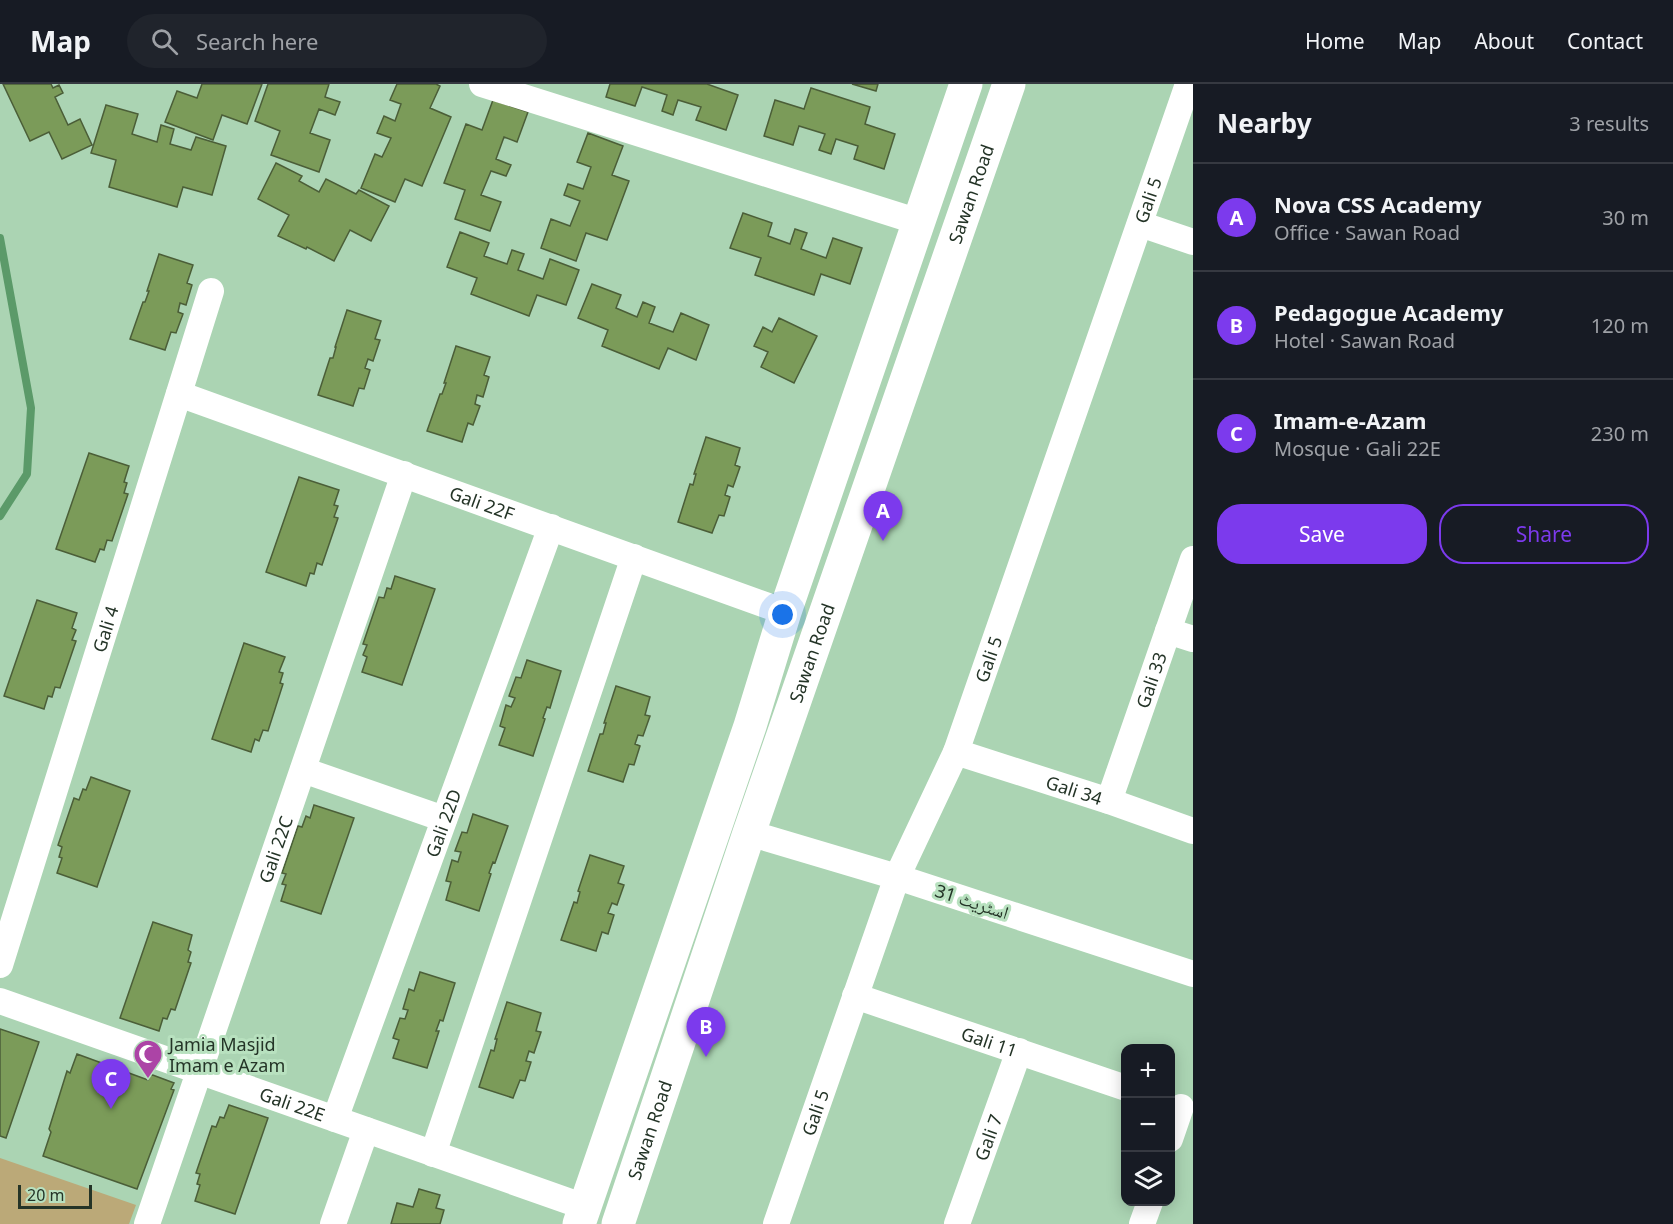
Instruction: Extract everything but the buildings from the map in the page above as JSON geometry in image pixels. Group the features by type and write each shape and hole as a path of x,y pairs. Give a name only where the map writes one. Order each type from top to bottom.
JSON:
{"main road":[{"name":"Sawan Road","path":"582,1216 966,84"},
{"name":"Sawan Road","path":"618,1224 749,833 1009,84"}],"street":[{"path":"482,84 919,222"},
{"name":"Gali 5","path":"776,1224 897,877 956,752 1186,87"},
{"path":"1140,224 1193,242"},
{"name":"Gali 4","path":"0,965 211,291"},
{"name":"Gali 22F","path":"179,394 785,612"},
{"name":"Gali 22C","path":"147,1224 404,474"},
{"name":"Gali 22D","path":"335,1119 551,527"},
{"path":"433,1154 634,557"},
{"name":"Gali 33","path":"1109,801 1193,559"},
{"path":"1168,631 1193,639"},
{"name":"Gali 34","path":"956,752 1109,801 1193,831"},
{"path":"303,770 444,819"},
{"name":"اسٹریٹ 31","path":"749,833 897,877 1193,974"},
{"name":"Gali 11","path":"855,996 1121,1087"},
{"name":"Gali 22E","path":"0,1001 433,1154 582,1216"},
{"name":"Gali 7","path":"957,1224 1019,1051"},
{"path":"1175,1125 1181,1108"},
{"path":"333,1224 366,1130"},
{"path":"1142,1224 1149,1206"}],"shaded area":[{"path":"0,1158 136,1205 129,1224 0,1224"}],"waterway":[{"path":"0,238 31,408 27,474 0,516"}],"place":[{"name":"Nova CSS Academy","path":"883,541"},
{"name":"Pedagogue Academy","path":"706,1057"},
{"name":"Jamia Masjid Imam e Azam","path":"148,1080"},
{"name":"Imam-e-Azam","path":"111,1109"}]}
